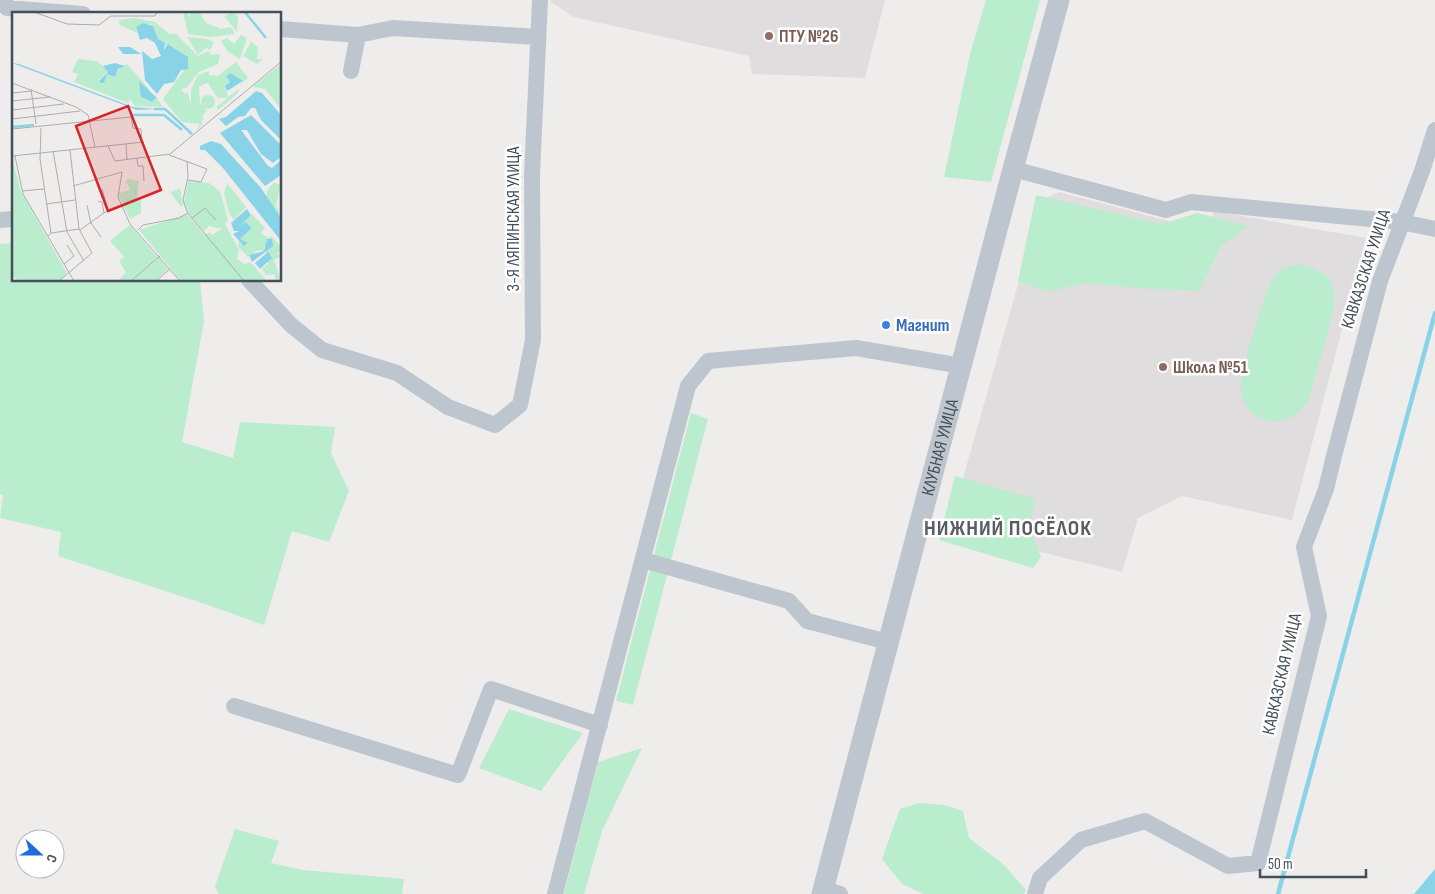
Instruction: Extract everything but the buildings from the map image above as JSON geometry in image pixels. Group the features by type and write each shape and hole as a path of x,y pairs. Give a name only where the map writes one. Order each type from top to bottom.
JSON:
{"street":[{"path":"5,0 7,8 58,12"},
{"name":"3-Я ЛЯПИНСКАЯ УЛИЦА","path":"250,281 291,325 322,350 397,373 448,407 495,426 520,405 533,340 532,175 540,0"},
{"name":"КЛУБНАЯ УЛИЦА","path":"829,892 888,642 1013,169 1060,0"},
{"path":"281,29 358,35 393,28 538,37"},
{"path":"351,71 358,35"},
{"name":"КАВКАЗСКАЯ УЛИЦА","path":"1036,894 1040,878 1081,840 1145,821 1228,866 1258,863 1319,616 1304,547 1326,489 1380,281 1422,171 1435,130"},
{"path":"1013,169 1166,210 1191,202 1401,222 1434,228"},
{"path":"555,894 688,386 708,361 856,348 962,366"},
{"path":"643,560 789,601 807,621 888,642"},
{"path":"234,706 458,775 491,689 600,725"}],"shaded area":[{"name":"ПТУ №26","path":"551,0 885,0 865,78 752,74 749,56 574,17 551,2"},
{"name":"Школа №51","path":"1059,192 1207,231 1214,211 1366,238 1292,520 1182,496 1138,518 1122,572 971,535 955,506 1042,200"}],"green space":[{"path":"986,0 1040,0 991,182 944,177 970,54"},
{"path":"1036,195 1162,224 1197,213 1248,226 1221,246 1199,291 1083,283 1049,292 1018,281"},
{"path":"12,243 12,281 200,281 204,321 182,442 233,458 240,422 335,427 331,453 349,491 329,542 292,531 264,625 58,556 61,532 0,518 3,495 0,494 0,244"},
{"path":"1302,264 1319,271 1329,279 1334,291 1334,309 1310,396 1303,407 1294,415 1284,420 1262,419 1253,414 1246,405 1241,392 1248,352 1265,297 1275,276 1284,269"},
{"path":"691,413 708,419 633,705 616,701"},
{"path":"955,476 1036,499 1029,525 1041,557 1033,568 939,540"},
{"path":"509,709 583,733 541,791 479,768"},
{"path":"642,748 602,831 584,894 564,894 598,762"},
{"path":"919,803 944,805 963,811 969,838 1004,865 1026,890 1024,894 924,894 902,884 882,859 900,809"},
{"path":"235,829 279,841 271,863 303,870 404,879 402,894 219,894 215,886"}],"water":[{"path":"1435,869 1435,894 1414,894"}],"waterway":[{"path":"1278,894 1435,313"}],"place":[{"name":"ПТУ №26","path":"769,36"},
{"name":"Магнит","path":"886,325"},
{"name":"Школа №51","path":"1163,367"}],"district":[{"name":"НИЖНИЙ ПОСЁЛОК","path":"1008,528"}]}
